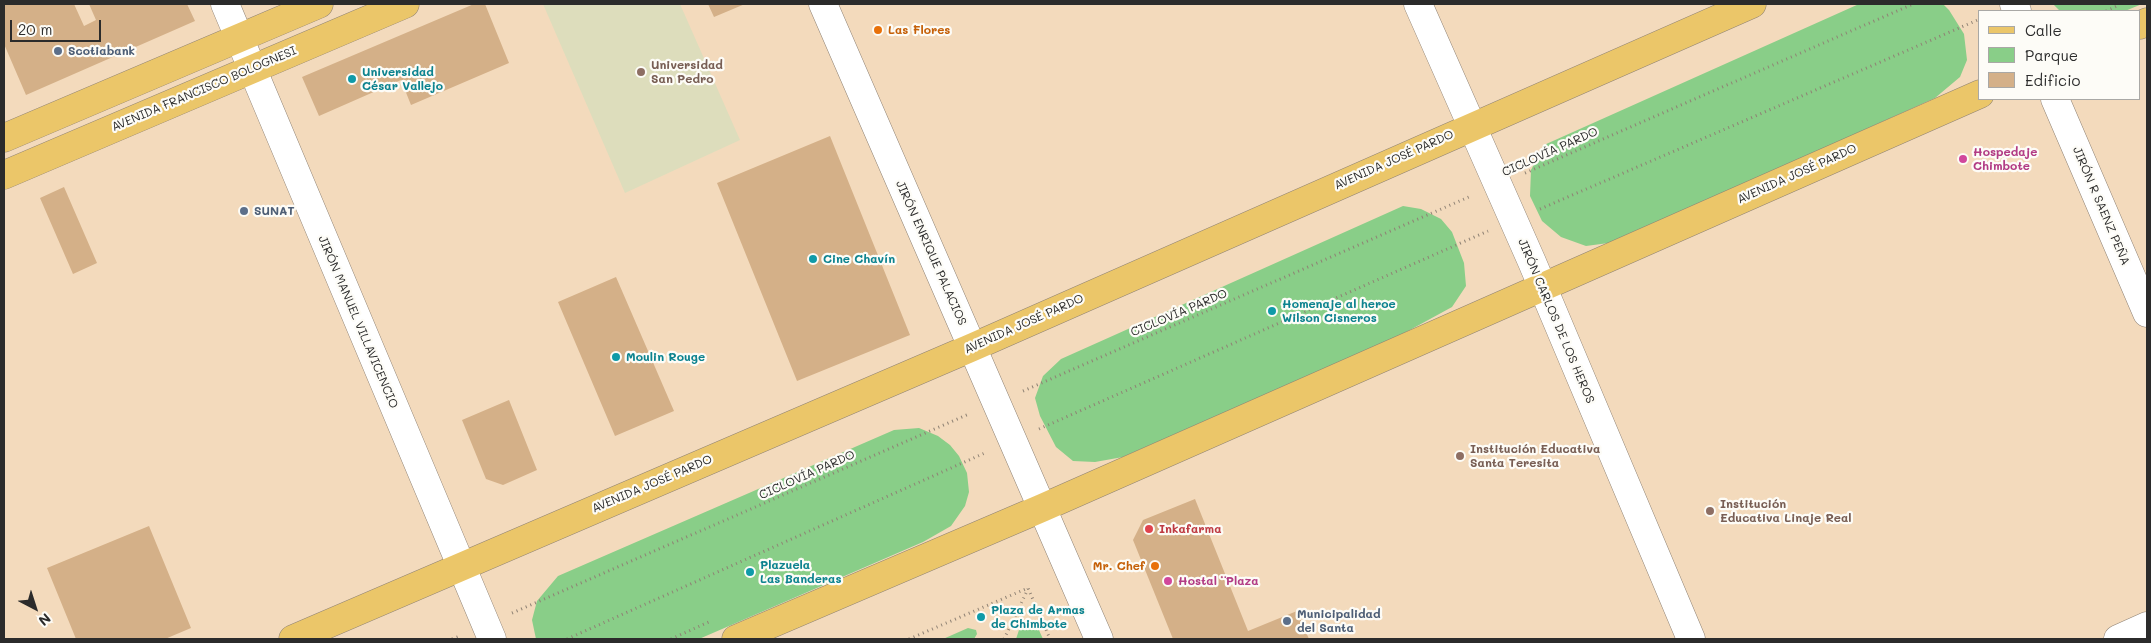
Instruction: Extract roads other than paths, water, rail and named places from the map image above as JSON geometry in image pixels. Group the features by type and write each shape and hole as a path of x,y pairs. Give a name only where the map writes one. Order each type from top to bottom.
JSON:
{"main road":[{"path":"4,138 319,4"},
{"name":"AVENIDA FRANCISCO BOLOGNESI","path":"4,175 405,4"},
{"name":"AVENIDA JOSÉ PARDO","path":"293,639 973,347 1752,4"},
{"name":"AVENIDA JOSÉ PARDO","path":"736,639 1042,508 1978,95"}],"street":[{"name":"JIRÓN MANUEL VILLAVICENCIO","path":"224,4 240,37 488,632"},
{"name":"JIRÓN ENRIQUE PALACIOS","path":"823,4 1099,639"},
{"name":"JIRÓN CARLOS DE LOS HEROS","path":"1418,4 1542,286 1691,639"},
{"name":"JIRÓN R SAENZ PEÑA","path":"2055,100 2147,313"},
{"path":"2118,639 2147,626"}],"place":[{"name":"Las Flores","path":"878,30"},
{"name":"Scotiabank","path":"58,51"},
{"name":"Universidad San Pedro","path":"641,72"},
{"name":"Universidad César Vallejo","path":"352,79"},
{"name":"Hospedaje Chimbote","path":"1963,159"},
{"name":"SUNAT","path":"244,211"},
{"name":"Cine Chavín","path":"813,259"},
{"name":"Homenaje al heroe Wilson Cisneros","path":"1272,311"},
{"name":"Moulin Rouge","path":"616,357"},
{"name":"Institución Educativa Santa Teresita","path":"1460,456"},
{"name":"Institución Educativa Linaje Real","path":"1710,511"},
{"name":"Inkafarma","path":"1149,529"},
{"name":"Mr. Chef","path":"1155,566"},
{"name":"Plazuela Las Banderas","path":"750,572"},
{"name":"Hostal ¨Plaza","path":"1168,581"},
{"name":"Plaza de Armas de Chimbote","path":"981,617"},
{"name":"Municipalidad del Santa","path":"1287,621"}]}
